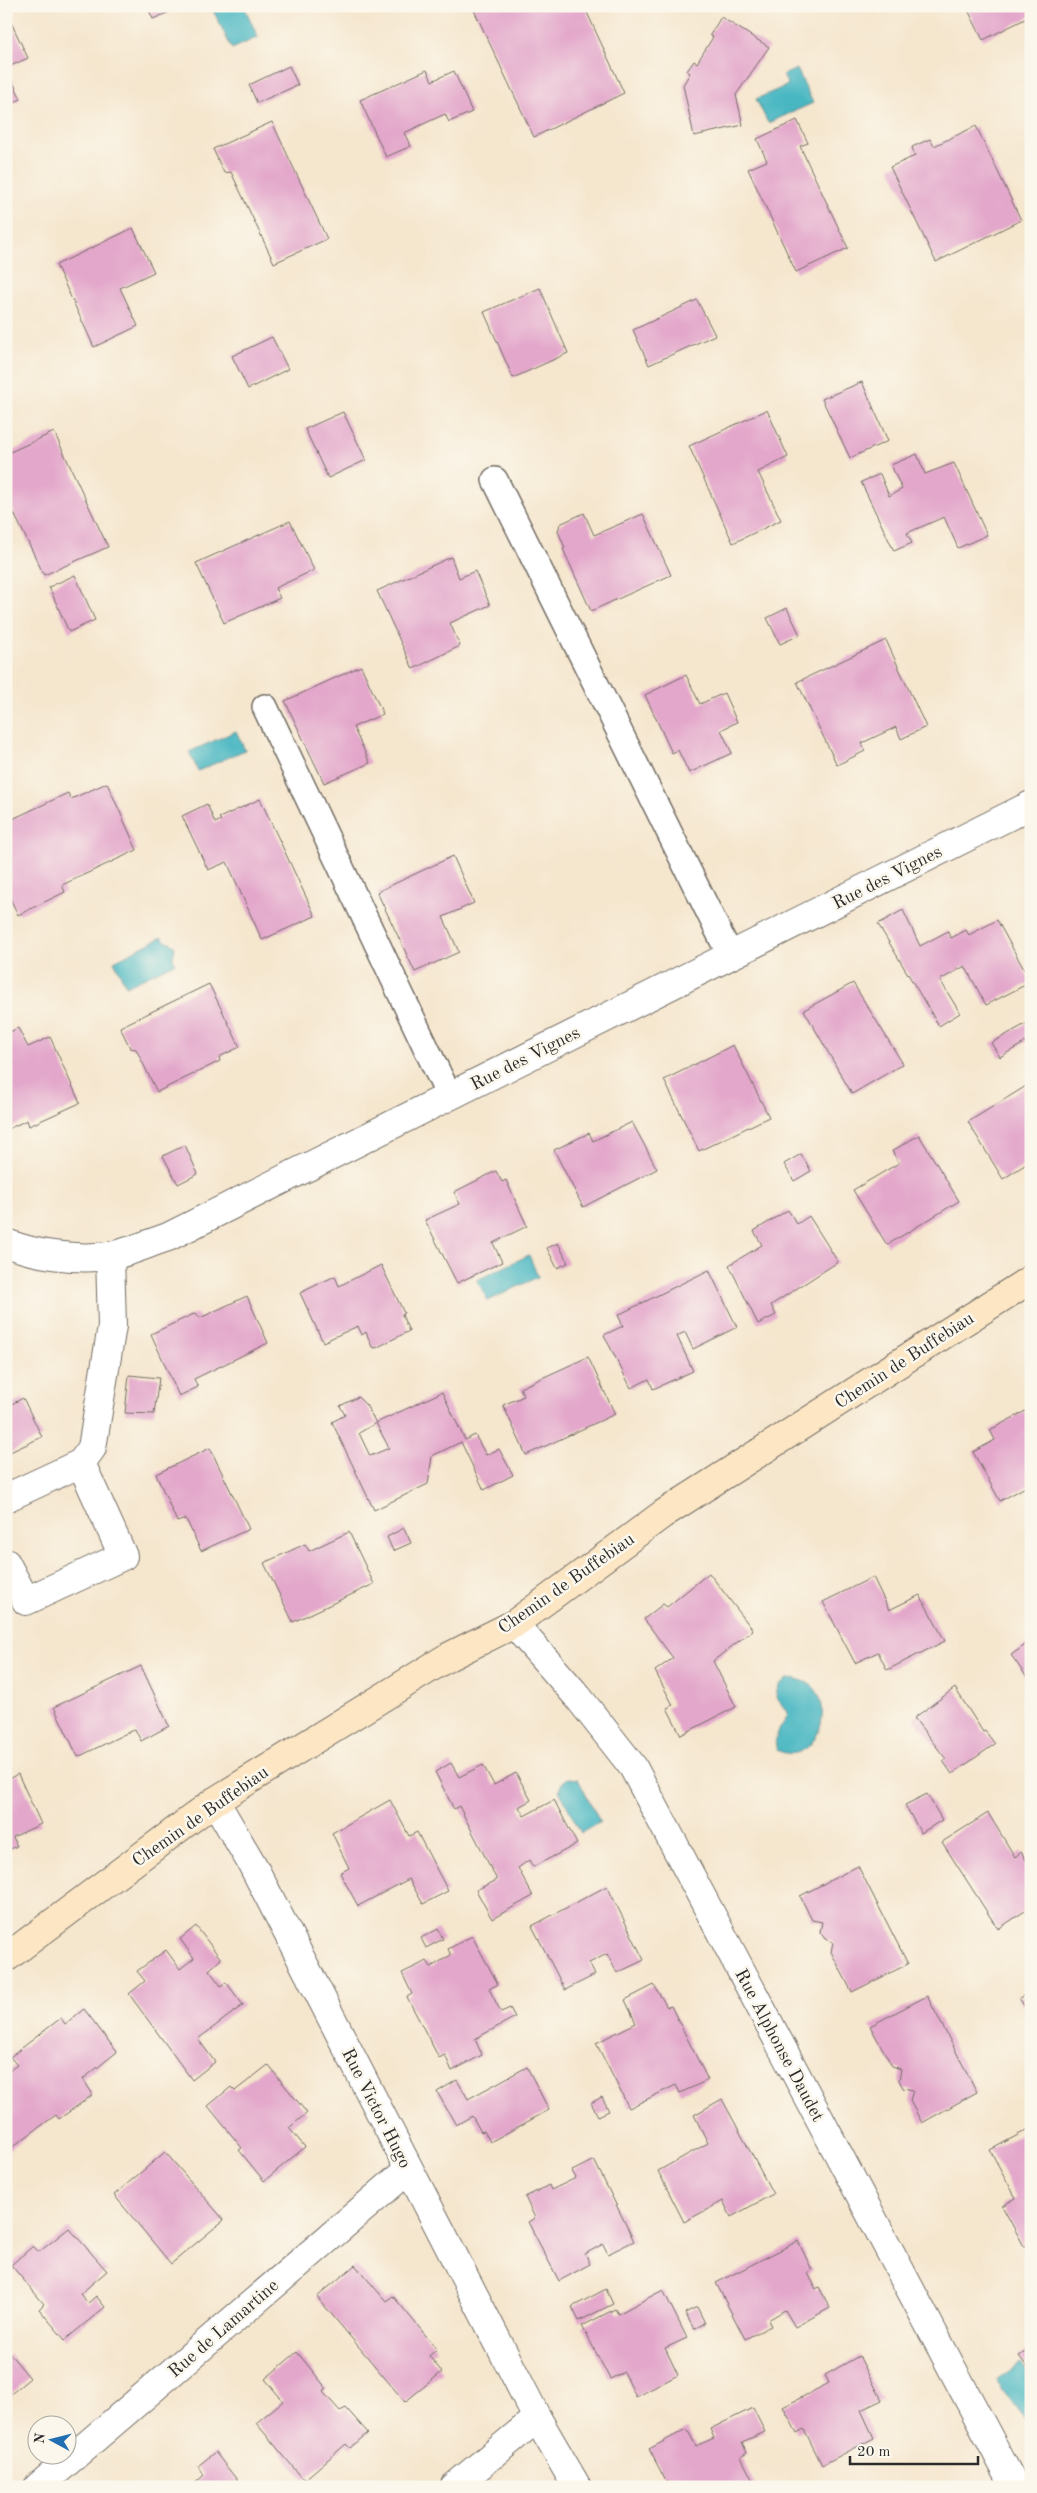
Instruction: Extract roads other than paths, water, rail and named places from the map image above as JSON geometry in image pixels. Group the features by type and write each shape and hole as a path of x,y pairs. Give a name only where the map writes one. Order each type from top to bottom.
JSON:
{"street":[{"name":"Rue des Vignes","path":"6,1243 19,1248 67,1256 110,1256 168,1237 1031,805"},
{"path":"6,1498 81,1463 92,1448 112,1326 110,1256"},
{"name":"Chemin de Buffebiau","path":"6,1958 214,1801 448,1657 514,1624 663,1514 1031,1279"},
{"path":"6,1563 26,1601 124,1556 81,1463"},
{"name":"Rue Alphonse Daudet","path":"514,1624 578,1697 633,1768 1015,2487"},
{"name":"Rue Victor Hugo","path":"214,1801 288,1934 537,2418 578,2487"},
{"name":"Rue de Lamartine","path":"38,2487 408,2170"},
{"path":"454,2487 537,2418"}],"lane":[{"path":"495,480 730,955"},
{"path":"265,707 448,1096"}],"water":[{"path":"211,6 244,6 258,37 232,49"},
{"path":"797,69 813,103 768,123 756,99 788,85 783,75"},
{"path":"236,731 245,750 198,771 189,752"},
{"path":"162,937 175,947 173,958 175,963 126,986 114,961"},
{"path":"529,1255 538,1277 488,1301 477,1280"},
{"path":"793,1678 811,1685 819,1695 822,1707 822,1720 818,1732 811,1743 802,1751 790,1754 777,1750 777,1735 788,1713 776,1697 780,1684 785,1680"},
{"path":"568,1778 578,1779 600,1822 581,1833 559,1790 562,1783"},
{"path":"1021,2363 1031,2377 1029,2425 996,2380"}]}
